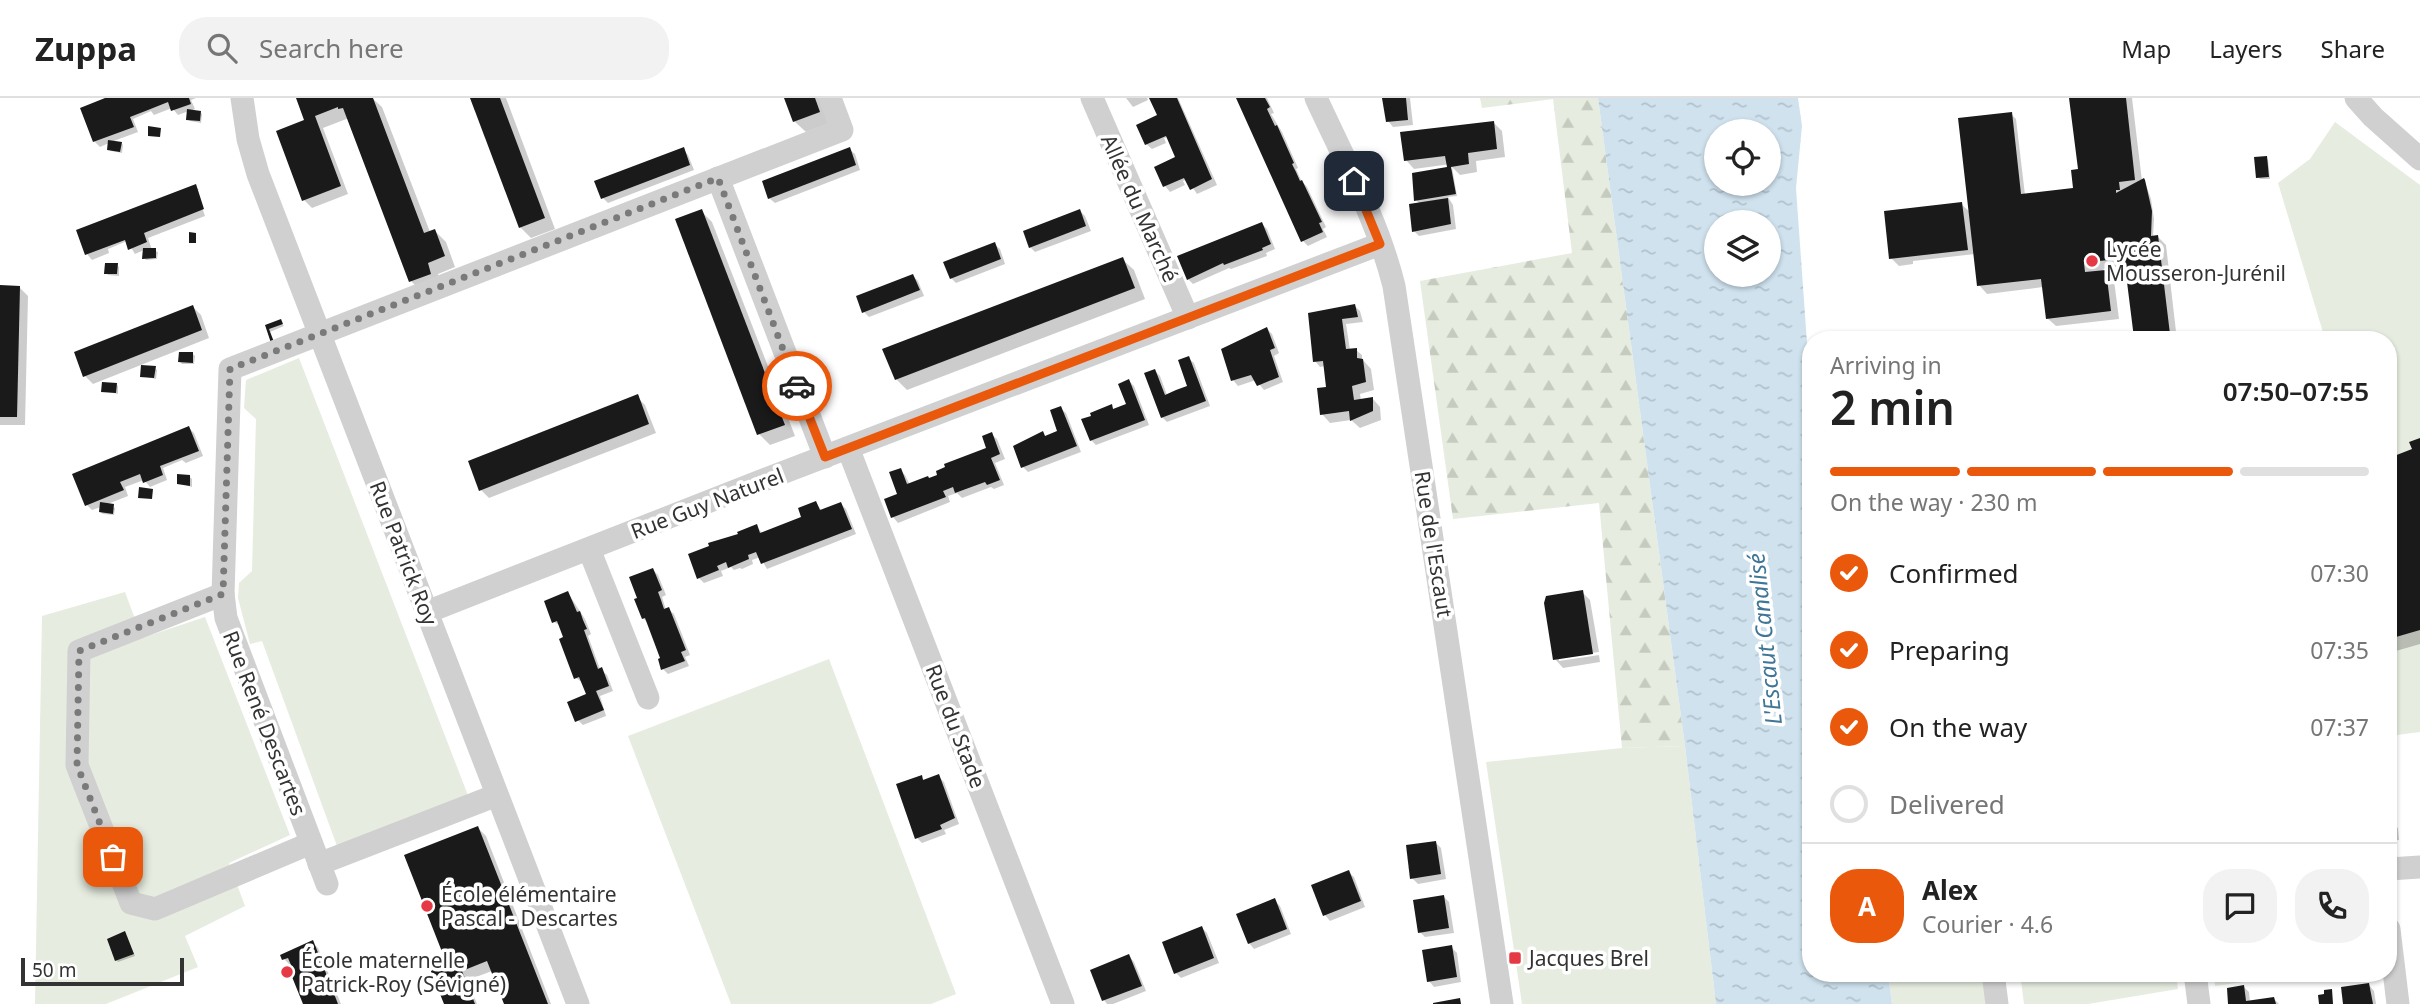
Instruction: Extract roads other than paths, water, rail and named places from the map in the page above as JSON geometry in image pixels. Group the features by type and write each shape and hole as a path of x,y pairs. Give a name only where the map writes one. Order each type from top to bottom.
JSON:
{"street":[{"name":"Rue Patrick Roy","path":"242,98 248,139 258,174 578,1004"},
{"path":"319,333 842,130 830,98"},
{"name":"Allée du Marché","path":"1092,98 1188,318"},
{"name":"Rue de l'Escaut","path":"1316,98 1391,274 1502,1004"},
{"path":"2356,98 2420,159"},
{"path":"718,178 825,457"},
{"name":"Rue Guy Naturel","path":"427,612 1380,244"},
{"name":"Rue René Descartes","path":"319,333 230,369 223,594 229,630 319,864"},
{"name":"Rue du Stade","path":"848,448 1063,1004"},
{"path":"589,549 648,698"},
{"path":"223,594 79,651 77,765 131,903 155,909 319,864 497,795"},
{"path":"2397,868 2420,867"},
{"path":"1994,982 1997,1004"},
{"path":"2197,982 2199,1004"},
{"path":"2395,982 2398,1004"}],"water":[{"name":"L'Escaut Canalisé","path":"1598,98 1798,98 1802,126 1796,188 1806,331 1802,331 1802,982 1889,982 1892,1004 1716,1004 1685,746"}],"place":[{"name":"Lycée Mousseron-Jurénil","path":"2092,261"},
{"name":"École élémentaire Pascal - Descartes","path":"427,906"},
{"name":"Jacques Brel","path":"1515,958"},
{"name":"École maternelle Patrick-Roy (Sévigné)","path":"287,972"}]}
